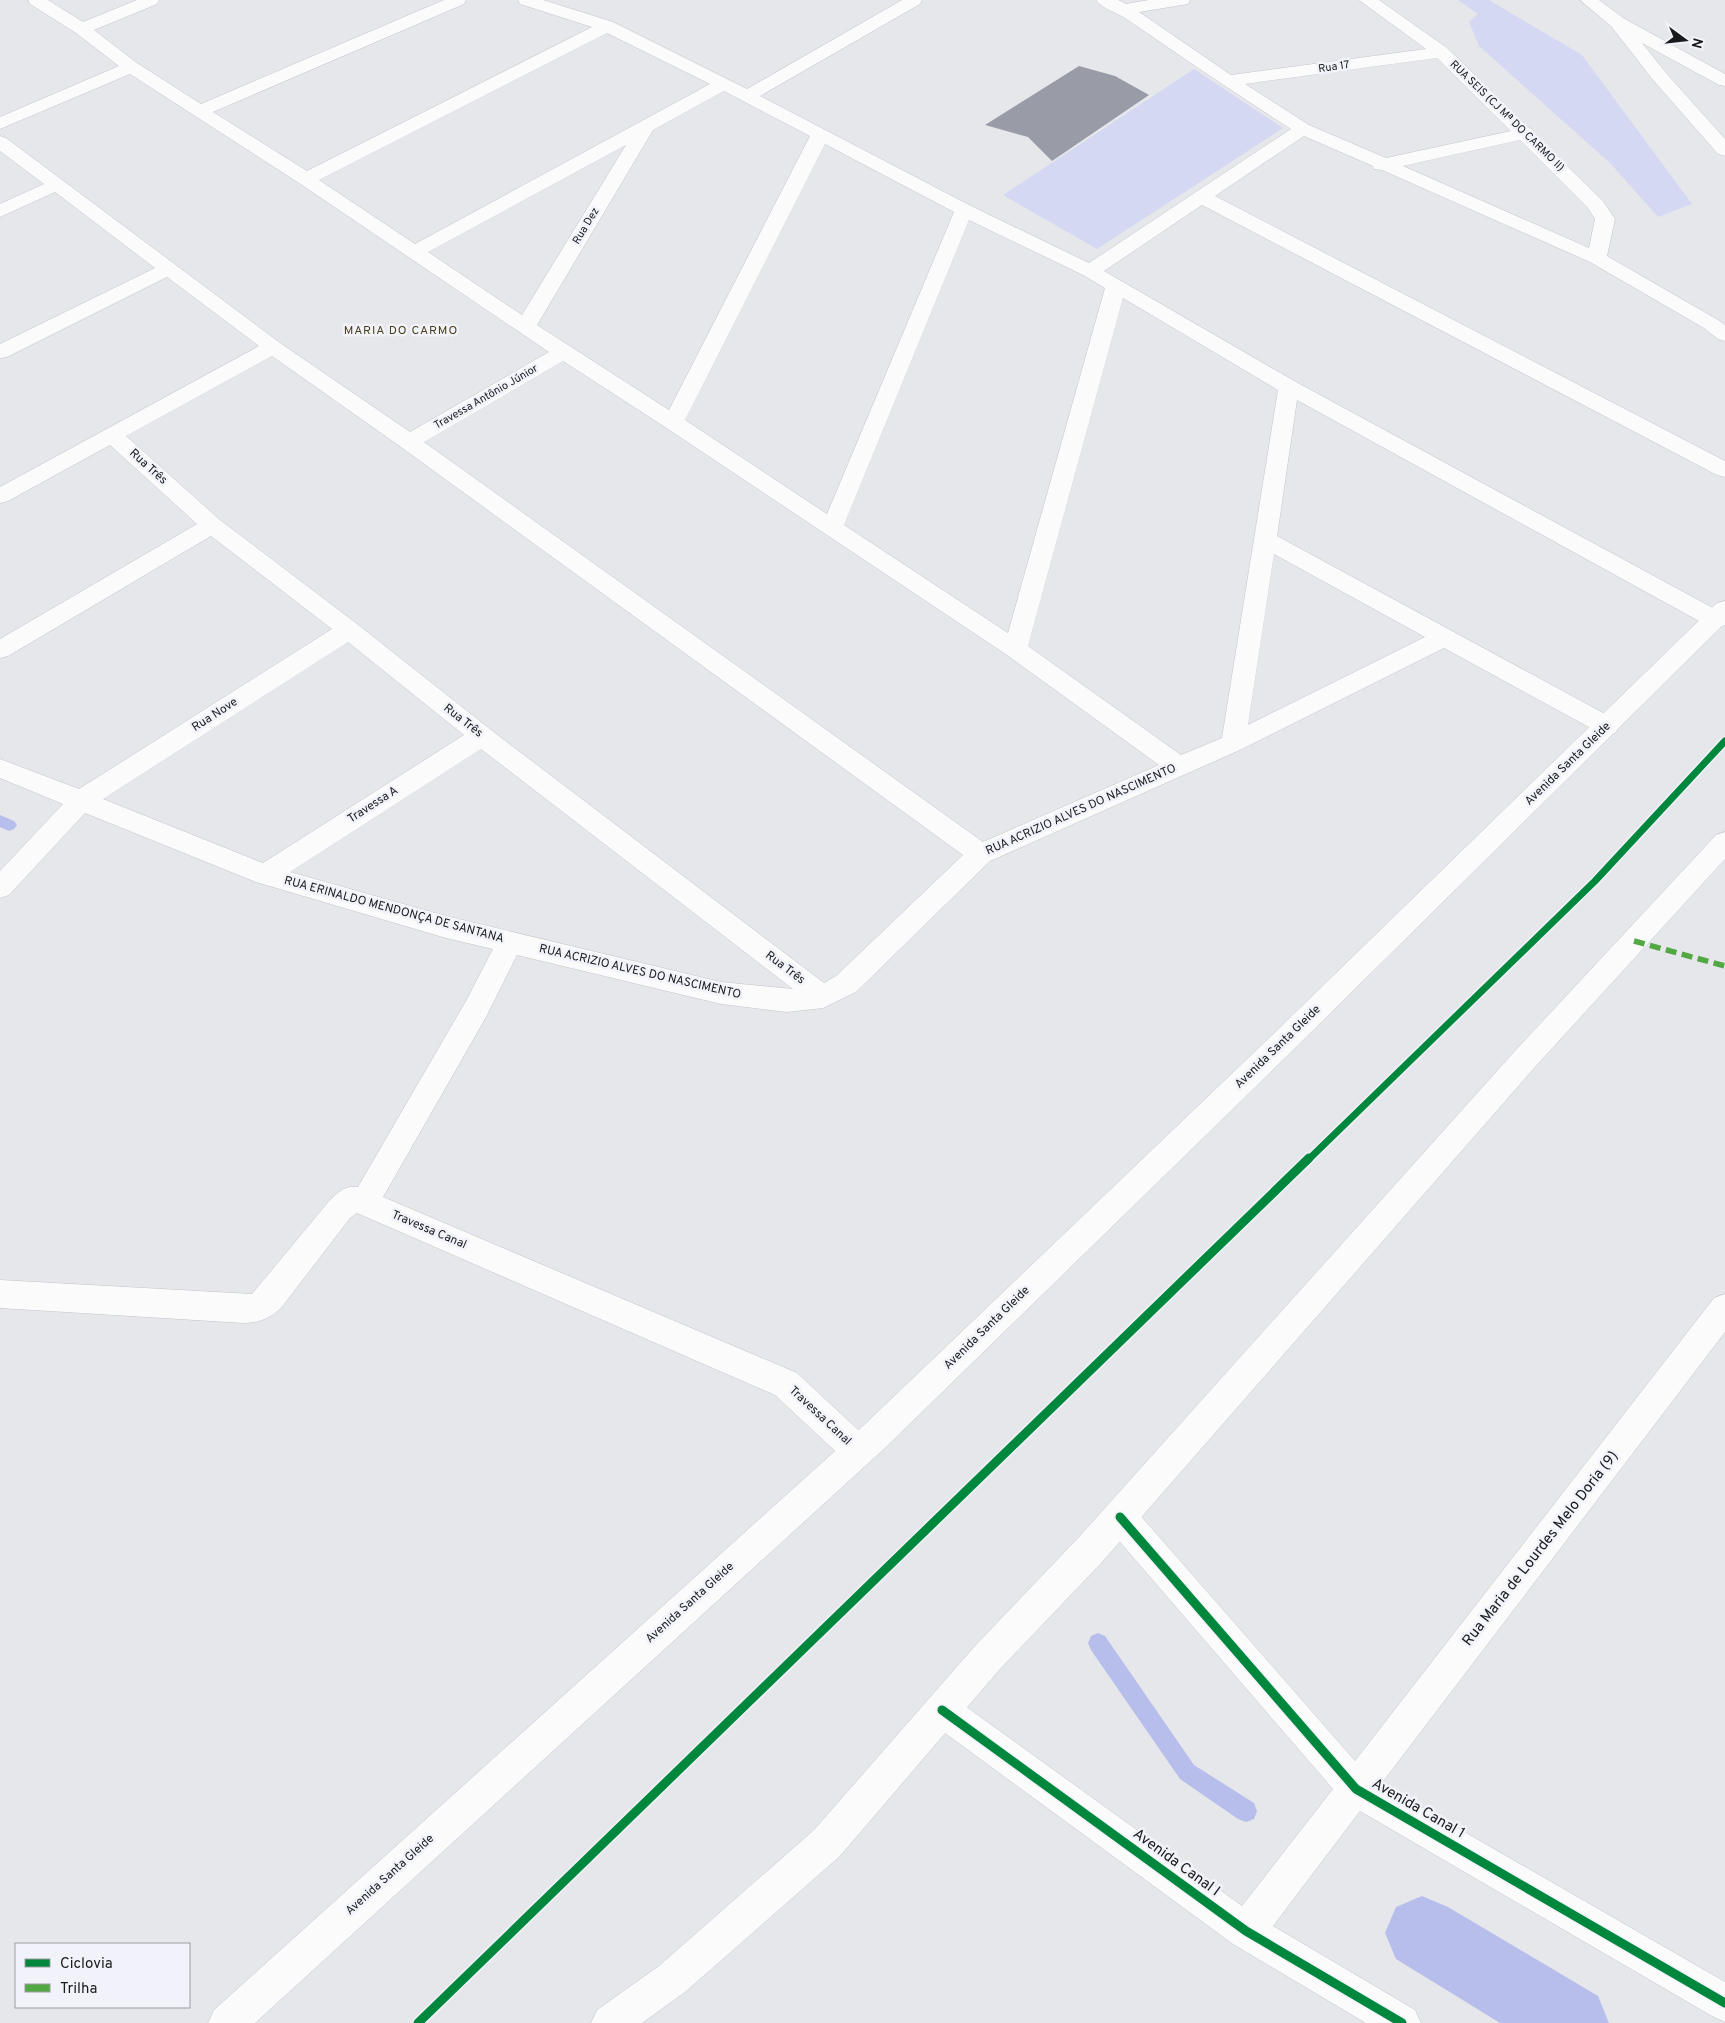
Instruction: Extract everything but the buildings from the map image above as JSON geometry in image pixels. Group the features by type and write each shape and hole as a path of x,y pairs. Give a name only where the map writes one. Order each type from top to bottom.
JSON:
{"street":[{"path":"36,0 82,29 131,67 306,179 563,352 673,422 1015,649 1179,767"},
{"path":"82,29 151,0"},
{"path":"199,111 458,0"},
{"path":"526,0 606,26 724,84 964,210 1090,271 1289,387 1720,615"},
{"path":"747,96 914,0"},
{"path":"1104,0 1124,8 1228,82 1303,129 1597,258 1711,324 1725,335"},
{"path":"1124,8 1182,0"},
{"name":"RUA SEIS (CJ Mª DO CARMO II)","path":"1367,0 1388,12 1440,52 1526,133 1602,212 1604,224 1597,258"},
{"path":"1588,0 1617,22 1725,81"},
{"path":"1617,22 1660,76 1725,150"},
{"path":"306,179 606,26"},
{"name":"Rua 17","path":"1228,82 1440,52"},
{"path":"0,124 131,67"},
{"path":"414,252 724,84"},
{"name":"Rua Dez","path":"526,326 646,127"},
{"path":"1090,271 1303,129"},
{"path":"1382,165 1526,133"},
{"path":"673,422 820,135"},
{"path":"0,142 273,347 410,442 981,854"},
{"path":"0,211 58,184"},
{"path":"1202,197 1725,470"},
{"path":"832,528 964,210"},
{"path":"0,352 169,268"},
{"path":"1015,649 1116,286"},
{"path":"0,496 273,347"},
{"name":"Travessa Antônio Júnior","path":"410,442 563,352"},
{"path":"1233,742 1289,387"},
{"name":"Rua Três","path":"112,435 212,526 823,997"},
{"path":"0,650 212,526"},
{"path":"1265,539 1607,726"},
{"name":"Avenida Santa Gleide","path":"227,2023 858,1451 1254,1071 1720,615"},
{"name":"Rua Nove","path":"0,888 82,800 348,630"},
{"name":"RUA ACRIZIO ALVES DO NASCIMENTO","path":"510,942 721,993 786,1001 823,997 852,979 981,854 1233,742 1445,637"},
{"name":"Travessa A","path":"265,875 482,736"},
{"name":"RUA ERINALDO MENDONÇA DE SANTANA","path":"0,768 265,875 446,927 510,942 476,1009 365,1202"},
{"path":"610,2023 672,1979 828,1843 987,1658 1120,1517 1519,1067 1725,842"},
{"path":"0,1294 244,1309 259,1308 270,1298 346,1203 352,1199 365,1202"},
{"name":"Travessa Canal","path":"365,1202 786,1384 858,1451"},
{"name":"Rua Maria de Lourdes Melo Doria (9)","path":"1246,1931 1725,1308"},
{"name":"Avenida Canal 1","path":"1120,1517 1356,1789 1725,2003"},
{"name":"Avenida Canal I","path":"942,1710 1246,1931 1402,2023"}],"shaded area":[{"path":"1458,0 1489,0 1582,55 1692,204 1658,217 1610,163 1479,46 1469,22 1478,14"},
{"path":"1194,69 1283,128 1097,249 1003,195"}],"waterway":[{"path":"0,821 9,825"},
{"path":"1098,1643 1187,1772 1246,1811"},
{"path":"1422,1933 1571,2023"}],"marked path":[{"path":"1634,941 1725,966"}],"cycle path":[{"path":"418,2023 1595,881 1725,741"},
{"path":"1120,1517 1356,1789 1725,2003"},
{"path":"942,1710 1246,1931 1402,2023"}],"district":[{"name":"MARIA DO CARMO","path":"401,331"}]}
